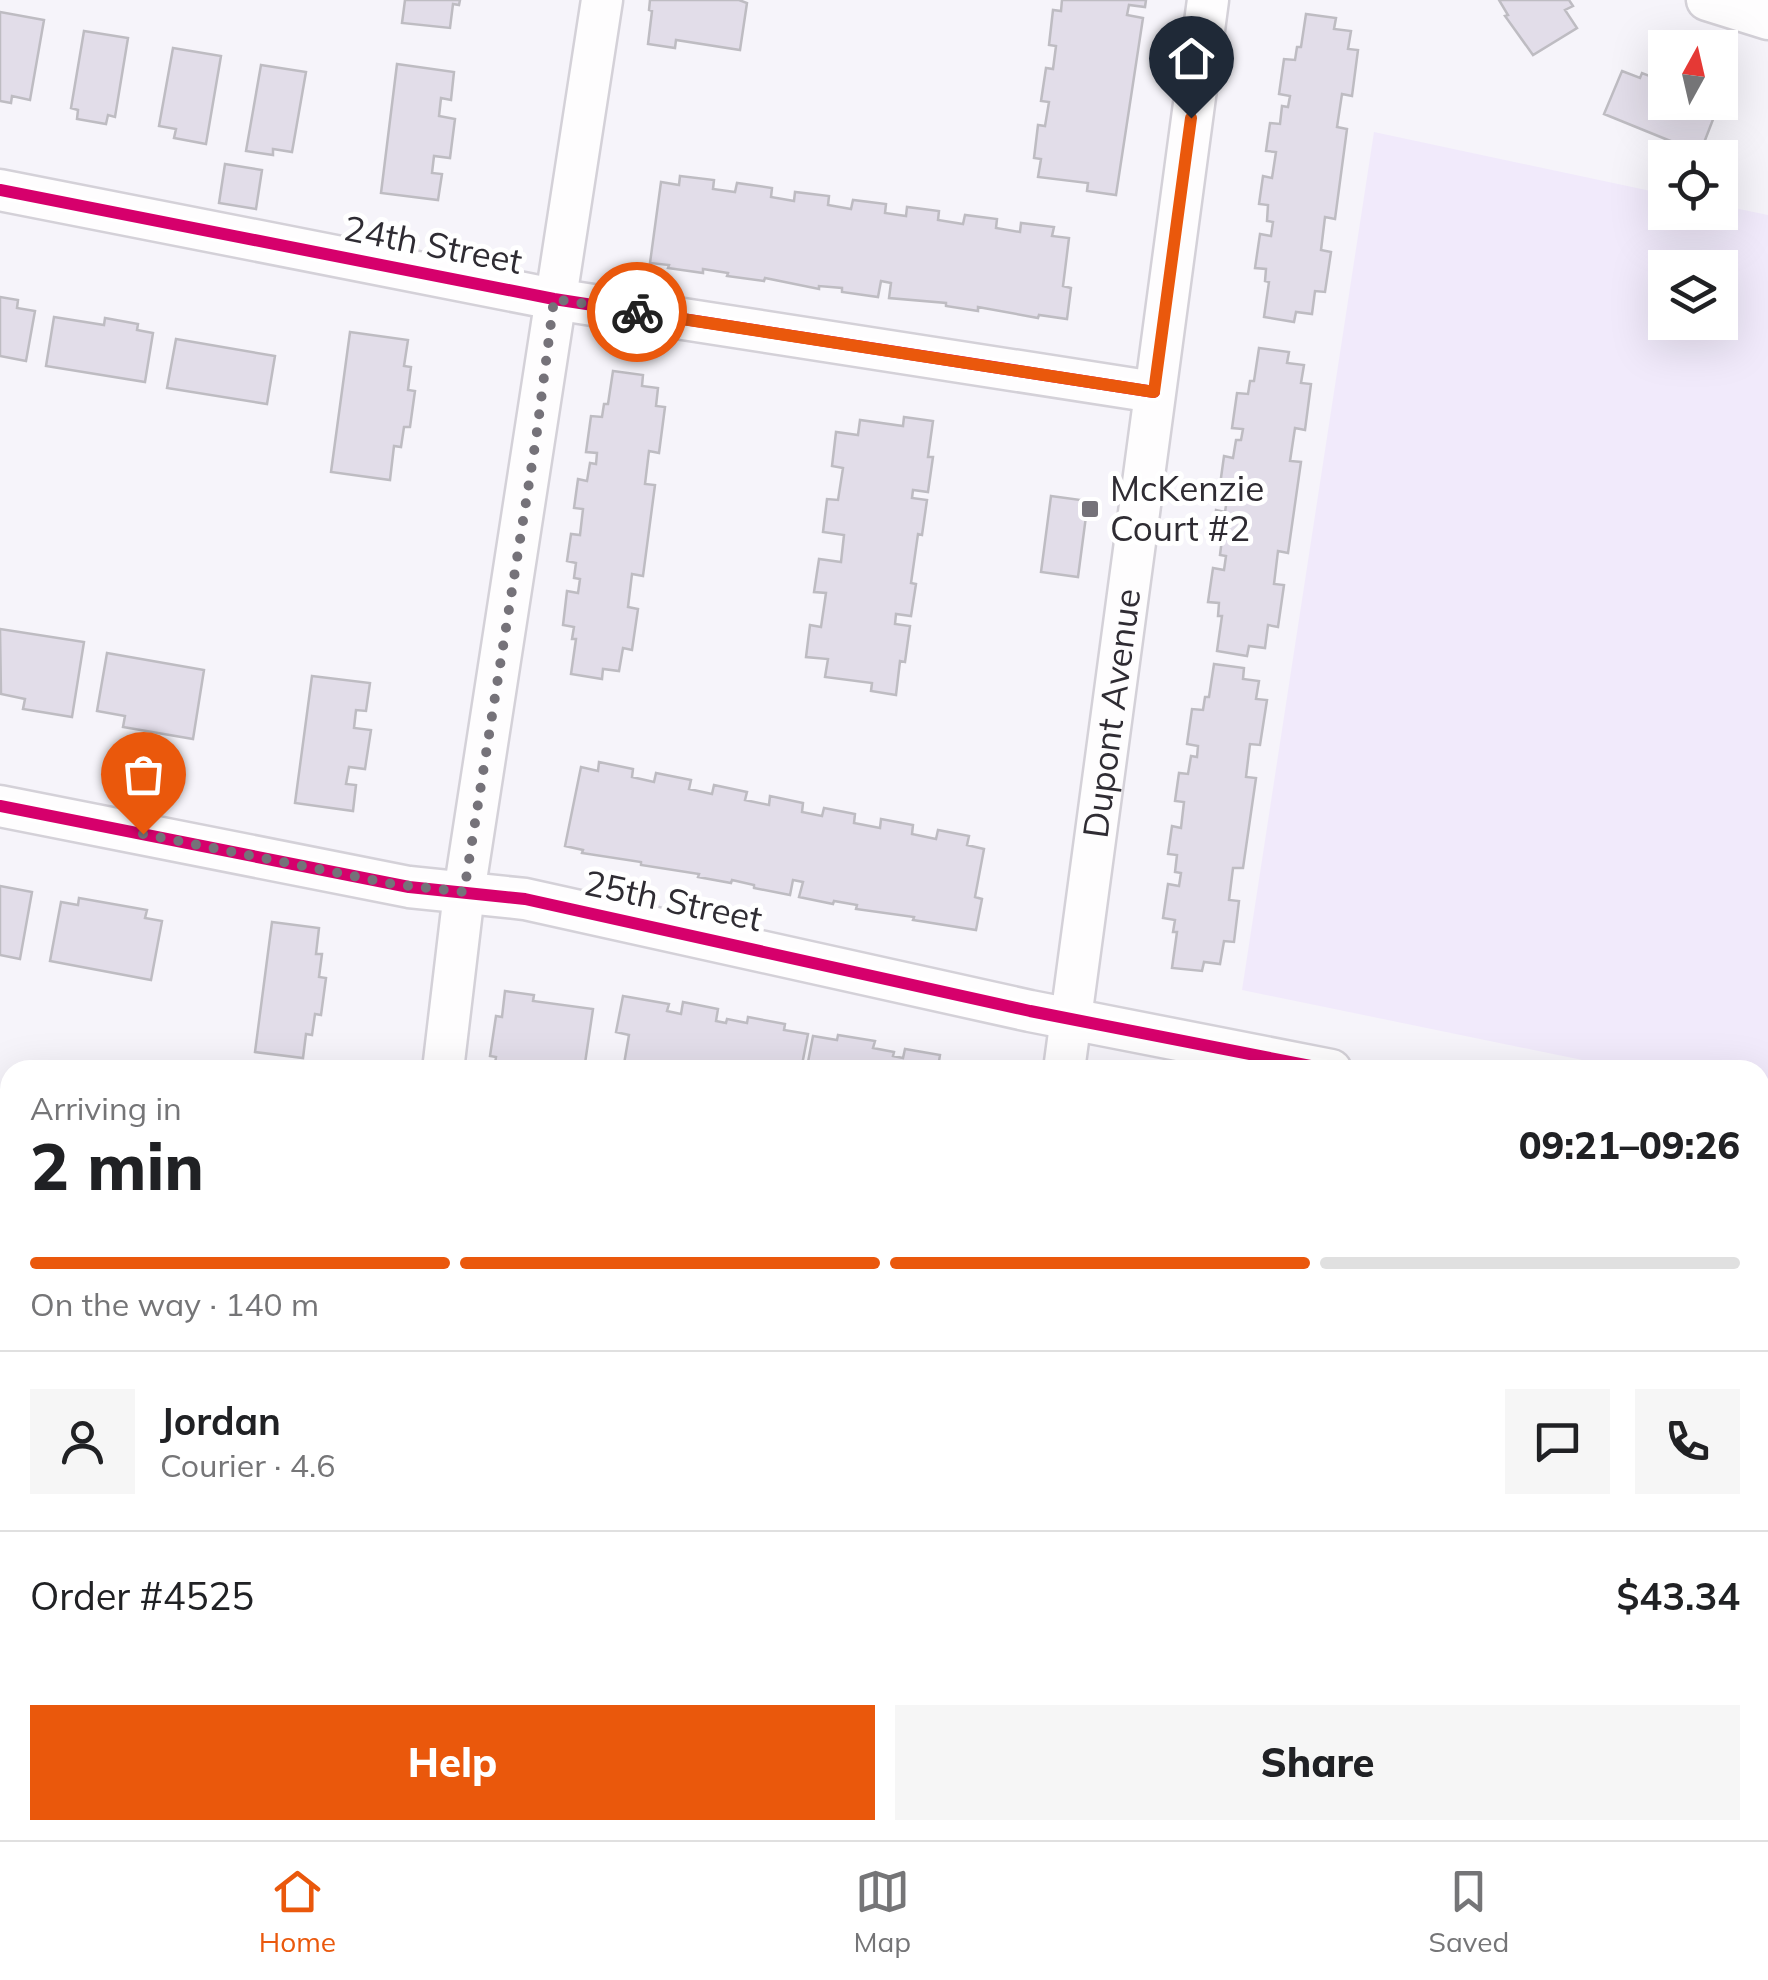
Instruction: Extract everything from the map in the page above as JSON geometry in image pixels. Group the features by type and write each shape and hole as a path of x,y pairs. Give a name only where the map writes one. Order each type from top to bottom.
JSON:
{"street":[{"path":"444,1060 464,892 602,0"},
{"name":"Dupont Avenue","path":"1066,1060 1208,0"},
{"path":"1708,0 1768,18"},
{"name":"24th Street","path":"0,190 554,299 1154,392"},
{"name":"25th Street","path":"0,806 393,884 525,898 1281,1060"}],"shaded area":[{"path":"1374,132 1648,190 1648,230 1738,230 1738,209 1768,215 1768,1060 1582,1060 1242,990"}],"building":[{"path":"405,0 460,0 459,5 453,4 450,28 402,23"},
{"path":"650,0 747,3 740,50 676,40 675,48 648,44"},
{"path":"1062,0 1146,0 1145,7 1129,5 1127,15 1143,18 1116,195 1087,191 1088,183 1038,177 1041,159 1034,158 1038,125 1045,126 1049,102 1041,101 1046,68 1053,69 1056,46 1049,45 1053,10 1061,11"},
{"path":"1499,0 1569,0 1573,6 1565,10 1577,28 1533,55 1505,16 1508,15"},
{"path":"0,12 44,20 30,100 12,96 11,103 0,101"},
{"path":"1306,14 1336,18 1334,29 1351,31 1348,49 1358,50 1352,96 1342,94 1337,127 1347,129 1335,219 1325,217 1321,250 1331,252 1325,292 1315,291 1312,314 1296,312 1294,322 1264,317 1269,282 1265,281 1266,269 1255,268 1260,234 1271,236 1273,222 1267,221 1268,205 1259,204 1263,176 1272,178 1276,152 1266,151 1270,123 1280,124 1282,106 1288,107 1290,96 1279,94 1284,59 1295,60"},
{"path":"84,31 128,38 115,117 108,115 106,124 77,119 78,110 71,108"},
{"path":"173,48 221,56 206,144 174,138 176,129 159,126"},
{"path":"397,64 454,72 451,100 441,98 439,116 455,119 450,158 434,156 432,173 442,174 438,200 381,193"},
{"path":"261,65 306,72 292,152 273,149 273,155 246,151"},
{"path":"1622,71 1640,78 1642,73 1648,75 1648,120 1713,120 1705,140 1668,140 1604,114"},
{"path":"225,164 262,170 256,209 219,203"},
{"path":"680,176 714,180 713,189 735,192 737,183 772,188 771,197 794,201 795,192 829,196 828,205 851,209 853,200 886,204 885,213 906,216 907,207 939,211 938,220 963,224 965,215 997,219 996,228 1020,232 1021,223 1054,227 1052,236 1069,238 1063,286 1071,288 1067,319 889,298 891,283 881,281 878,297 842,292 842,288 819,289 650,263 661,182 679,185"},
{"path":"0,297 18,300 17,308 35,311 26,361 0,356"},
{"path":"54,317 104,325 105,318 138,324 137,330 153,333 145,382 46,366"},
{"path":"350,332 408,340 404,366 411,367 408,390 415,391 410,427 404,427 401,447 394,446 390,480 331,472"},
{"path":"176,339 275,356 267,404 167,388"},
{"path":"1259,348 1289,352 1287,363 1304,365 1301,383 1311,384 1305,430 1295,428 1290,461 1301,462 1288,553 1278,551 1274,584 1284,585 1278,627 1268,625 1265,648 1249,646 1247,656 1217,651 1222,616 1218,616 1219,603 1208,602 1213,568 1224,570 1226,556 1220,555 1222,539 1213,538 1216,510 1225,512 1229,486 1220,485 1224,456 1233,458 1236,440 1241,440 1243,429 1232,428 1237,393 1248,394"},
{"path":"613,371 643,375 642,386 658,388 656,406 665,407 659,453 649,451 645,484 655,485 643,576 632,574 628,607 638,609 632,650 623,648 619,671 603,669 602,679 571,674 576,639 572,639 574,627 563,625 567,591 578,593 580,579 574,578 576,563 567,561 571,534 580,535 583,509 574,508 578,479 587,481 590,463 596,464 597,453 586,452 591,416 602,417"},
{"path":"904,417 933,421 928,457 933,457 928,492 913,490 912,498 927,500 911,583 916,584 911,616 896,614 895,624 910,626 896,695 871,691 872,683 825,677 828,659 806,657 810,625 821,627 826,593 814,592 819,559 841,562 844,535 823,532 827,499 838,500 843,468 832,466 836,432 858,435 860,420 903,426"},
{"path":"1051,496 1088,501 1078,577 1041,572"},
{"path":"0,629 84,642 72,717 23,709 25,699 1,694"},
{"path":"107,653 204,670 193,739 123,727 125,716 97,711"},
{"path":"1214,664 1244,668 1243,679 1259,681 1256,699 1267,700 1260,745 1250,744 1246,777 1256,778 1243,868 1233,868 1229,900 1239,901 1234,942 1224,941 1220,964 1204,962 1202,971 1172,968 1175,920 1163,918 1168,884 1179,886 1181,873 1175,872 1177,855 1168,854 1172,826 1181,828 1184,802 1175,801 1179,773 1188,774 1191,756 1197,757 1198,746 1187,744 1192,709 1203,710"},
{"path":"312,676 370,683 366,711 356,710 354,728 371,730 365,769 349,767 346,784 356,785 353,811 295,803"},
{"path":"599,762 633,769 632,777 654,782 656,773 691,780 689,789 712,794 714,785 747,792 745,800 769,805 770,796 803,803 802,812 822,816 824,808 855,814 854,823 880,828 881,819 913,825 912,834 936,839 938,830 969,836 967,845 984,849 975,897 982,899 976,930 799,897 803,882 793,880 790,895 732,880 731,883 582,853 583,850 565,846 581,767 598,771"},
{"path":"0,886 32,892 20,959 0,955"},
{"path":"79,898 147,910 145,918 162,921 151,980 50,961 61,902 78,905"},
{"path":"272,922 319,928 319,977 326,978 321,1015 315,1014 312,1035 306,1034 303,1058 255,1052"},
{"path":"505,991 534,995 533,1001 593,1009 585,1060 496,1060 490,1056 496,1016 502,1017"},
{"path":"623,996 669,1004 667,1011 681,1014 683,1002 718,1009 716,1021 747,1023 748,1017 785,1024 784,1030 808,1034 803,1060 625,1060 629,1035 616,1032"},
{"path":"838,1035 875,1041 873,1048 894,1052 893,1056 903,1058 905,1049 940,1055 939,1060 808,1060 813,1036 837,1040"}],"cycle path":[{"path":"0,190 554,299 1154,392"},
{"path":"0,806 409,887 525,899 1030,1011 1280,1060"}],"way so far":[{"path":"143,834 409,887 464,892 536,439 554,299 637,312"}],"place":[{"name":"McKenzie Court #2","path":"1090,509"}],"route":[{"path":"637,312 1154,392 1191,118"}]}
